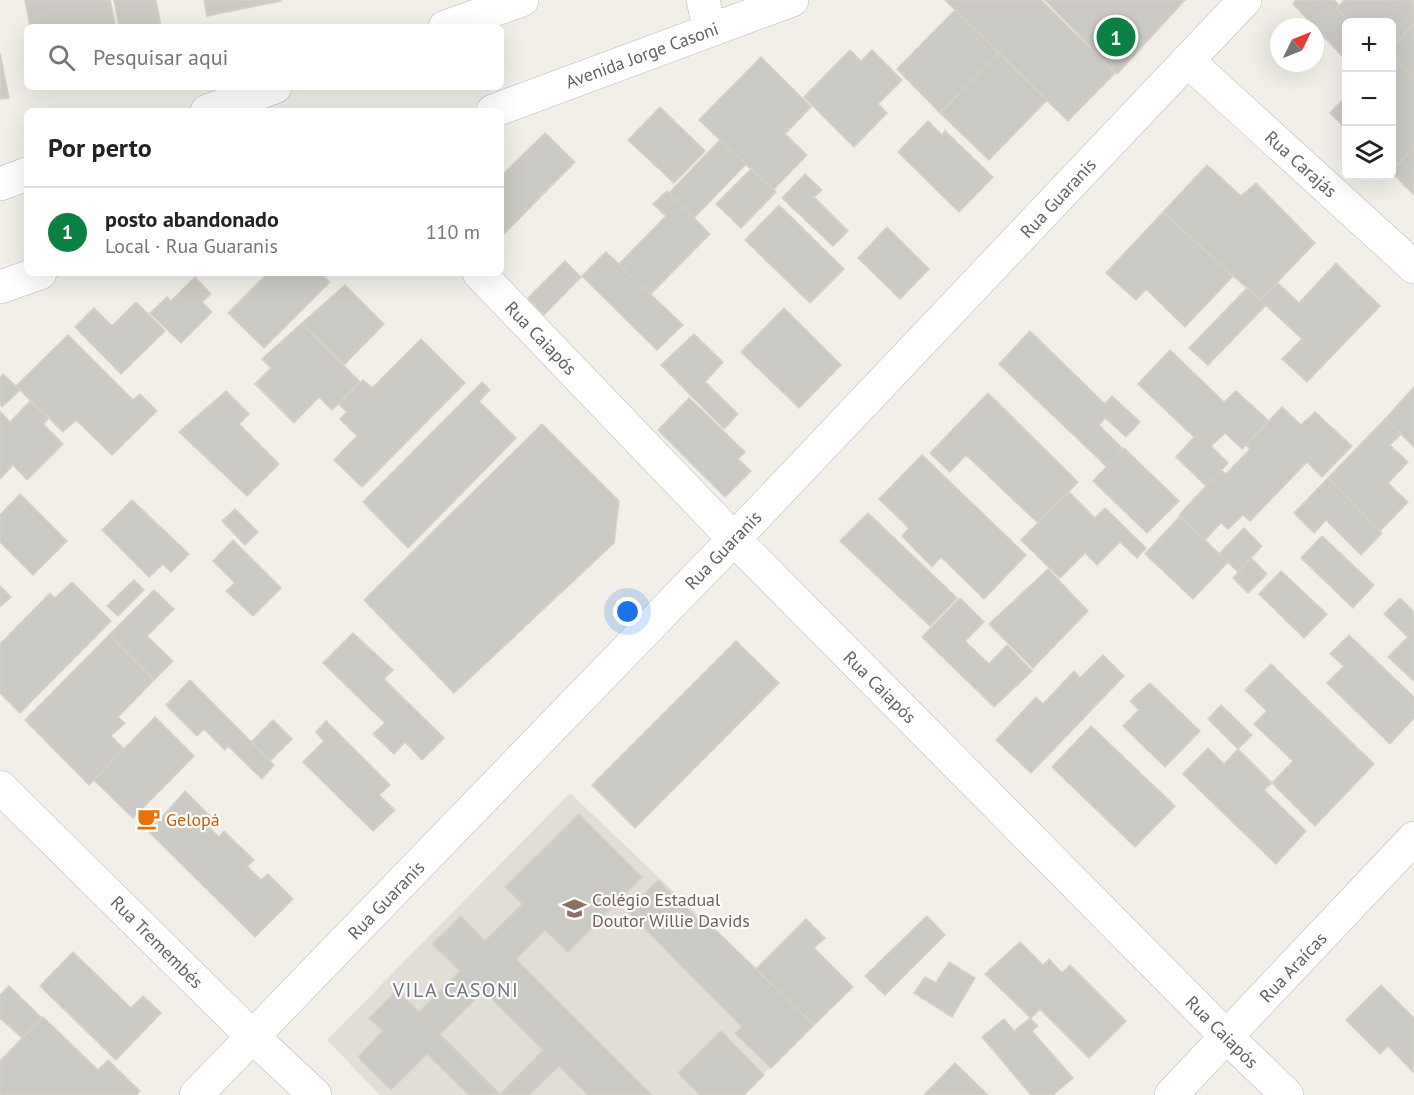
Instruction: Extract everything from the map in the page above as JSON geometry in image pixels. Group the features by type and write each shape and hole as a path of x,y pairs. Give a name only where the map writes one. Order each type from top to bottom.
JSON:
{"street":[{"path":"454,24 522,0"},
{"name":"Avenida Jorge Casoni","path":"500,108 707,15 792,0"},
{"name":"Rua Guaranis","path":"196,1095 734,539 1245,0"},
{"name":"Rua Carajás","path":"1188,61 1414,267"},
{"path":"216,108 266,90"},
{"path":"0,184 24,175"},
{"path":"0,287 31,276"},
{"name":"Rua Caiapós","path":"482,276 734,539 1287,1095"},
{"name":"Rua Tremembés","path":"0,788 315,1095"},
{"name":"Rua Araícas","path":"1171,1095 1414,838"}],"shaded area":[{"name":"Colégio Estadual Doutor Willie Davids","path":"570,793 814,1025 742,1095 380,1095 327,1040"}],"building":[{"path":"25,0 110,0 115,24 29,24"},
{"path":"114,0 156,0 160,24 118,24"},
{"path":"204,0 280,0 281,1 207,16"},
{"path":"945,0 1041,0 1115,73 1068,121"},
{"path":"1045,0 1185,0 1117,74"},
{"path":"1296,0 1334,0 1353,18 1342,18 1342,56 1324,37 1324,18 1306,18 1293,4"},
{"path":"1344,0 1413,0 1414,24 1396,44 1396,18 1346,18 1336,9"},
{"path":"955,10 999,53 940,113 897,69"},
{"path":"1414,24 1414,81 1396,64 1396,44"},
{"path":"850,50 861,61 872,50 902,80 878,104 887,113 854,147 804,97"},
{"path":"0,53 9,98 0,99"},
{"path":"999,53 1047,100 989,160 940,113"},
{"path":"761,57 811,107 785,134 807,155 773,190 699,120"},
{"path":"1396,61 1414,79 1414,147 1396,167"},
{"path":"1342,100 1342,125 1330,113"},
{"path":"660,107 705,151 674,183 628,140"},
{"path":"928,121 942,135 945,131 993,177 959,212 898,152"},
{"path":"545,133 575,162 504,234 504,173"},
{"path":"720,140 746,164 694,218 669,193"},
{"path":"1414,147 1414,195 1396,177 1396,167"},
{"path":"1207,165 1241,196 1256,183 1315,243 1260,300 1163,212"},
{"path":"751,169 776,192 741,228 716,204"},
{"path":"805,174 822,190 814,197 848,231 833,246 782,198"},
{"path":"667,191 710,234 650,295 618,265 666,216 653,204"},
{"path":"779,205 844,269 810,303 745,240"},
{"path":"1163,212 1233,276 1185,327 1146,289 1136,300 1106,273"},
{"path":"887,227 929,269 900,299 858,258"},
{"path":"606,252 683,325 657,350 582,276"},
{"path":"565,261 581,277 544,315 528,298"},
{"path":"1336,263 1380,306 1307,382 1282,359 1302,339 1260,300 1278,283 1299,303"},
{"path":"265,276 323,276 330,282 264,348 228,313"},
{"path":"195,277 211,294 202,302 212,312 181,343 150,313 167,297 171,301"},
{"path":"345,285 384,324 344,365 302,323"},
{"path":"1247,288 1266,305 1208,365 1189,348"},
{"path":"136,302 165,331 121,374 75,327 94,308 112,326"},
{"path":"784,308 841,365 799,408 741,352"},
{"path":"302,323 360,382 332,410 319,397 294,423 255,384 271,368 262,359"},
{"path":"1030,331 1105,404 1112,396 1140,422 1126,437 1105,418 1099,425 1123,449 1107,467 999,364"},
{"path":"694,334 723,362 705,382 738,414 724,429 661,365"},
{"path":"68,335 133,400 140,394 157,411 112,455 76,420 63,432 16,386"},
{"path":"421,339 465,383 362,487 334,460 357,436 340,419 347,412 339,404 363,380 372,388"},
{"path":"1170,350 1224,402 1236,391 1269,421 1242,449 1225,433 1211,446 1228,463 1206,486 1176,457 1194,437 1138,384"},
{"path":"3,374 20,390 2,407 0,405 0,377"},
{"path":"482,382 490,390 479,401 516,438 408,548 363,502"},
{"path":"1414,387 1414,447 1385,419"},
{"path":"226,391 249,414 239,424 279,464 247,496 179,432"},
{"path":"988,393 1078,482 1038,523 966,455 950,472 930,453"},
{"path":"689,398 745,452 738,459 751,471 725,497 658,430"},
{"path":"30,401 49,418 43,424 63,444 27,480 13,465 0,479 0,411 10,422"},
{"path":"1282,407 1301,425 1315,412 1352,446 1322,477 1307,462 1250,521 1243,515 1228,529 1221,523 1205,540 1179,515 1221,470 1226,474 1250,449 1246,445"},
{"path":"1385,419 1401,434 1390,445 1408,462 1388,483 1408,502 1380,531 1328,478"},
{"path":"542,424 619,501 614,543 454,693 364,600"},
{"path":"1124,448 1179,501 1147,533 1093,481"},
{"path":"922,455 1026,555 984,599 941,557 932,567 902,536 909,528 879,499"},
{"path":"1328,478 1382,533 1361,555 1326,520 1314,533 1294,513"},
{"path":"1069,492 1095,518 1105,508 1146,548 1137,558 1120,542 1097,565 1085,553 1060,578 1021,540"},
{"path":"20,494 67,541 33,575 0,542 0,515"},
{"path":"132,500 189,554 171,572 163,564 149,577 102,530"},
{"path":"235,509 258,532 245,545 222,521"},
{"path":"868,513 957,598 930,626 840,541"},
{"path":"1180,516 1228,562 1193,599 1145,554"},
{"path":"1244,528 1262,546 1238,572 1219,554"},
{"path":"1322,536 1374,585 1353,608 1301,558"},
{"path":"233,540 281,588 253,616 226,591 235,583 213,561"},
{"path":"1251,558 1267,574 1248,593 1233,578"},
{"path":"1048,569 1088,611 1033,668 989,624"},
{"path":"1281,571 1327,614 1304,638 1259,594"},
{"path":"134,580 144,590 118,616 107,606"},
{"path":"72,582 111,621 20,713 0,693 0,644 50,593 55,598"},
{"path":"0,586 11,597 0,607"},
{"path":"154,590 174,609 147,636 173,661 154,680 109,635"},
{"path":"960,598 984,622 965,641 989,664 1007,645 1032,671 994,707 922,637"},
{"path":"1400,598 1414,612 1414,681 1388,657 1408,637 1384,614"},
{"path":"353,633 393,670 384,679 444,738 422,760 405,742 394,754 373,734 385,723 323,663"},
{"path":"109,635 154,680 118,717 125,723 111,736 124,749 89,785 25,720"},
{"path":"1349,635 1414,697 1414,718 1390,744 1327,683 1344,666 1330,654"},
{"path":"736,641 779,683 635,828 592,785"},
{"path":"1103,655 1124,676 1031,773 996,740 1036,697 1043,704 1074,671 1080,678"},
{"path":"1271,664 1374,764 1315,826 1272,783 1293,761 1254,724 1267,711 1245,690"},
{"path":"190,680 274,765 262,779 228,746 225,750 204,729 197,736 166,705"},
{"path":"1150,683 1200,731 1165,767 1123,726 1139,710 1130,701"},
{"path":"1221,705 1252,735 1238,749 1208,719"},
{"path":"155,717 194,756 133,818 94,780"},
{"path":"273,720 292,739 270,761 251,742"},
{"path":"326,721 390,785 379,795 395,810 373,831 303,762 324,741 316,732"},
{"path":"1091,726 1175,806 1135,847 1052,767"},
{"path":"1208,748 1224,764 1238,749 1272,783 1264,790 1306,831 1276,864 1183,774"},
{"path":"185,791 211,817 205,823 219,837 224,831 254,860 247,866 261,880 268,874 293,899 255,937 149,832"},
{"path":"579,814 642,877 568,952 545,930 516,959 652,1095 588,1095 559,1066 529,1095 469,1095 427,1054 391,1090 358,1057 383,1031 369,1018 397,990 419,1012 460,971 432,944 461,916 485,941 522,904 505,887","holes":["484,991 543,1050 500,1094 440,1034"]},
{"path":"658,880 701,922 704,919 814,1025 771,1068 735,1033 742,1027 627,911"},
{"path":"927,916 945,935 885,995 865,976"},
{"path":"806,919 825,938 814,948 853,987 814,1025 756,969"},
{"path":"1020,942 1043,965 1049,959 1062,973 1070,965 1126,1021 1089,1058 1040,1009 1031,1018 985,974"},
{"path":"73,952 131,1008 143,996 161,1013 116,1060 40,986"},
{"path":"949,962 975,978 952,1017 914,993 925,977 936,983"},
{"path":"1381,985 1414,1018 1413,1072 1388,1046 1380,1054 1346,1020"},
{"path":"9,986 42,1018 22,1038 0,1018 0,995"},
{"path":"43,1017 98,1070 108,1060 140,1091 137,1095 0,1095 0,1061"},
{"path":"1030,1018 1038,1026 1032,1031 1073,1078 1053,1095 1031,1095 982,1037 1004,1019 1014,1031"},
{"path":"721,1031 764,1075 744,1095 700,1095 678,1073"},
{"path":"955,1063 988,1095 924,1095"}],"place":[{"name":"posto abandonado","path":"1116,37"},
{"name":"Gelopá","path":"148,819"},
{"name":"Colégio Estadual Doutor Willie Davids","path":"574,909"}],"district":[{"name":"VILA CASONI","path":"456,990"}]}
